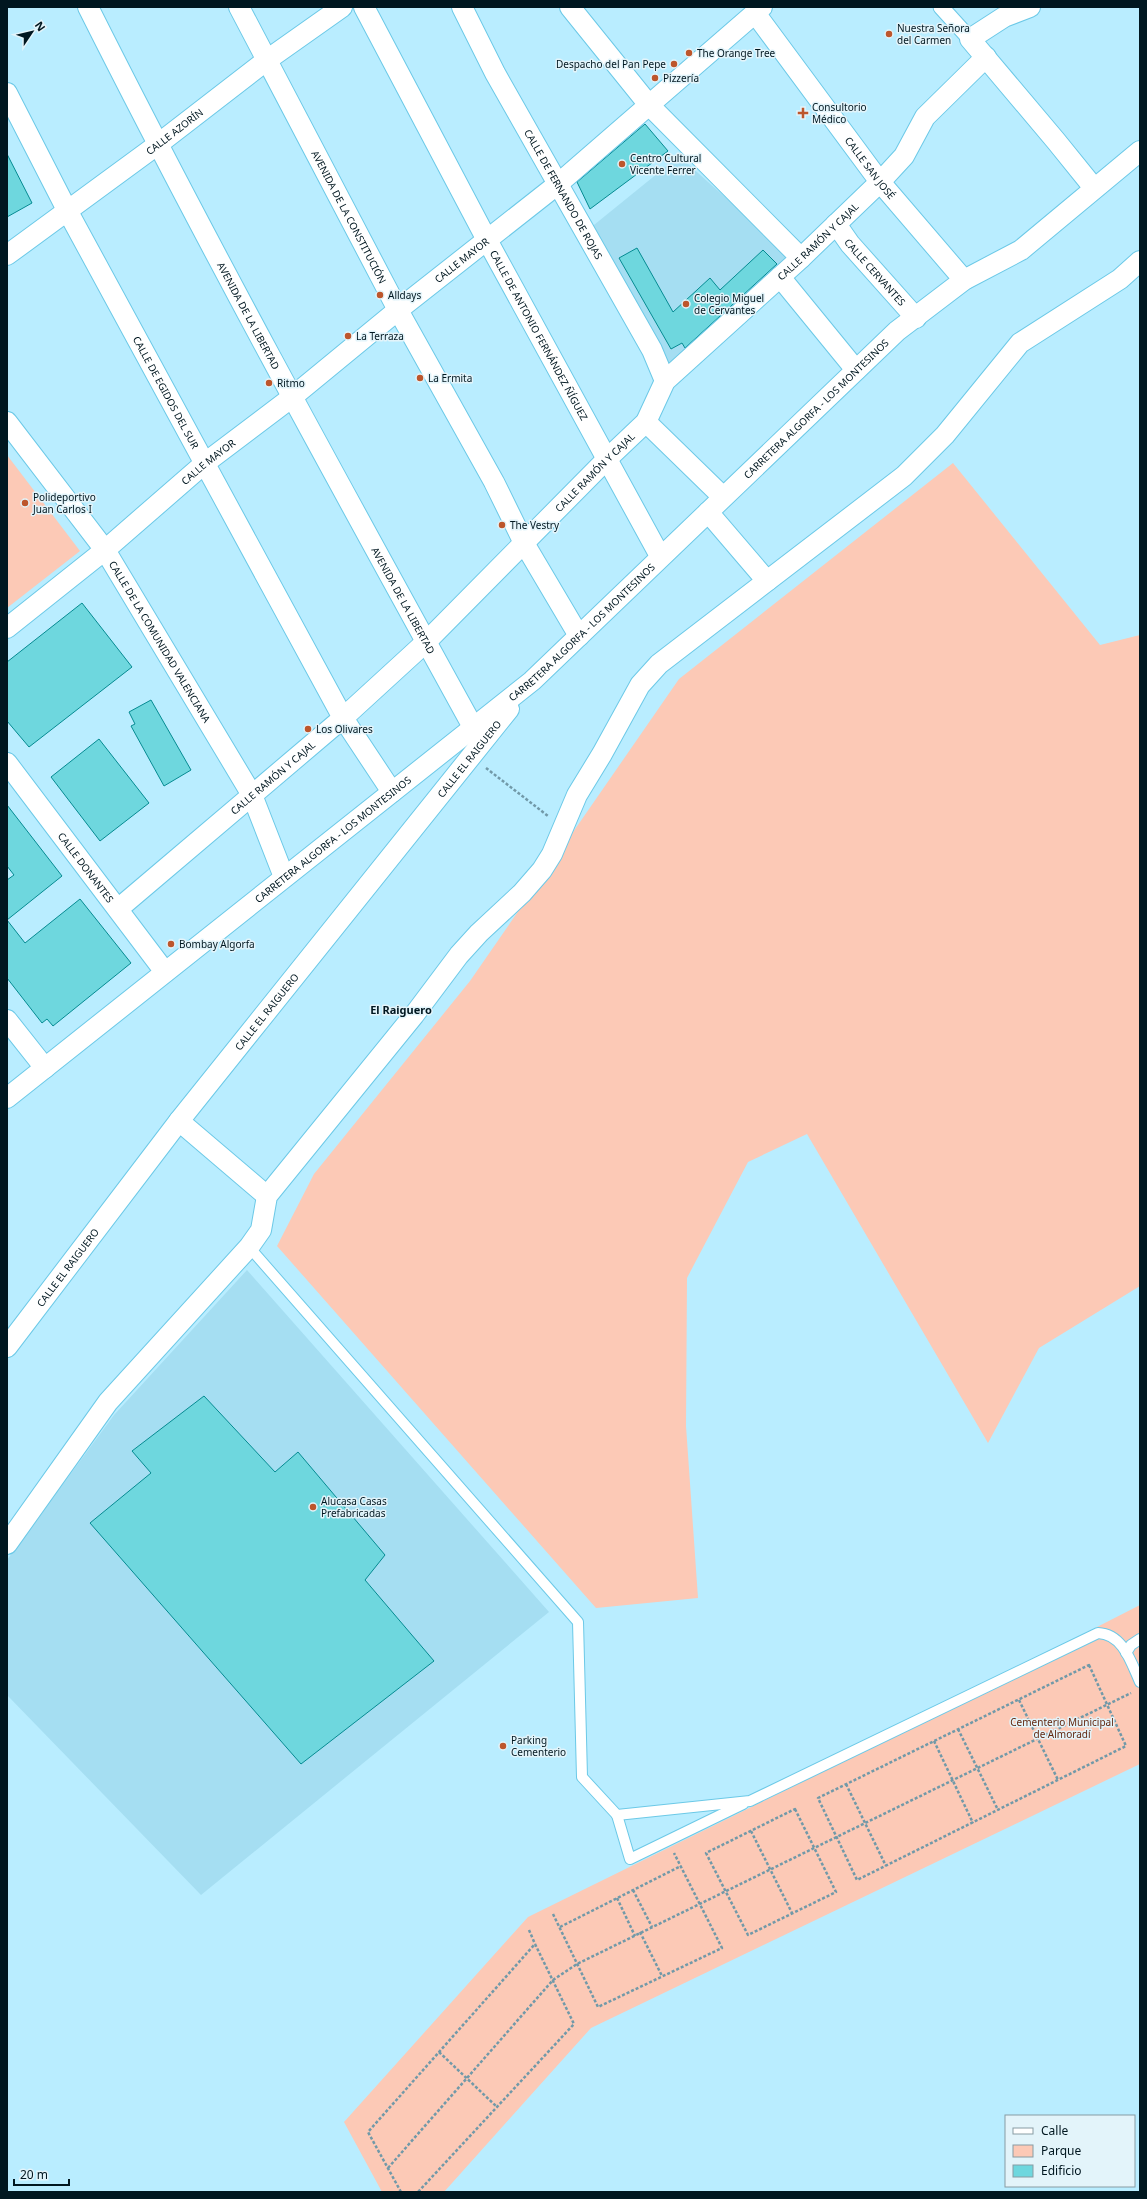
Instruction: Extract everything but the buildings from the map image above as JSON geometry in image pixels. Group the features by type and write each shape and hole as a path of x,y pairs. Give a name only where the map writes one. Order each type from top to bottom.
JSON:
{"street":[{"name":"AVENIDA DE LA LIBERTAD","path":"88,7 158,145 291,398 473,727"},
{"name":"AVENIDA DE LA CONSTITUCIÓN","path":"239,7 398,310 494,482 524,543 579,636"},
{"name":"CALLE AZORÍN","path":"7,255 158,145 266,60 342,7"},
{"name":"CALLE DE ANTONIO FERNÁNDEZ ÑÍGUEZ","path":"364,7 488,240 660,556"},
{"name":"CALLE DE FERNANDO DE ROJAS","path":"462,7 496,73 652,350 665,381"},
{"path":"570,7 648,105 801,258"},
{"path":"941,7 986,57 1094,188"},
{"path":"970,39 1019,9"},
{"name":"CALLE MAYOR","path":"7,628 105,550 205,463 291,398 398,310 558,184 758,10"},
{"name":"CALLE SAN JOSÉ","path":"758,10 880,182 964,280"},
{"name":"CALLE RAMÓN Y CAJAL","path":"118,909 343,718 426,642 607,459 646,422 665,381 801,258 880,182 904,156 926,117 986,57"},
{"name":"CALLE DE EGIDOS DEL SUR","path":"7,93 67,210 343,718 392,792"},
{"name":"CARRETERA ALGORFA - LOS MONTESINOS","path":"7,1098 532,680 897,331 964,280 1021,250 1140,151"},
{"name":"CALLE CERVANTES","path":"836,224 850,244 916,318"},
{"path":"7,1544 108,1402 249,1247 261,1230 267,1196 414,1016 459,955 479,933 522,893 542,870 552,854 577,795 602,754 640,684 659,664 909,471 945,435 1020,342 1120,279 1140,261"},
{"path":"780,277 856,370"},
{"name":"CALLE DE LA COMUNIDAD VALENCIANA","path":"7,422 105,550 252,795 284,877"},
{"path":"646,422 723,497"},
{"path":"708,512 767,581"},
{"name":"CALLE EL RAIGUERO","path":"7,1347 179,1121 532,680"},
{"name":"CALLE DONANTES","path":"7,763 165,972"},
{"path":"7,1020 45,1068"},
{"path":"179,1121 267,1196"}],"lane":[{"path":"249,1247 578,1622 582,1777 617,1815 630,1859 1098,1633 1114,1637 1126,1653 1140,1682"},
{"path":"1126,1653 1132,1645 1140,1639"},
{"path":"617,1815 750,1801"}],"path":[{"path":"471,757 563,827"},
{"path":"1089,1666 1107,1704 1126,1746 856,1880 818,1798 1089,1666"},
{"path":"388,2168 553,1980 577,1964 770,1870 836,1836 1134,1692"},
{"path":"1019,1700 1058,1780"},
{"path":"958,1729 998,1810"},
{"path":"934,1741 973,1823"},
{"path":"846,1784 886,1866"},
{"path":"795,1809 814,1848 836,1892 748,1935 706,1853 795,1809"},
{"path":"751,1831 792,1913"},
{"path":"553,1914 598,2007 722,1948 668,1840"},
{"path":"560,1927 681,1866"},
{"path":"633,1890 652,1927"},
{"path":"617,1898 634,1936"},
{"path":"418,2192 574,2024 528,1930"},
{"path":"640,1932 662,1976"},
{"path":"401,2192 368,2132 535,1944"},
{"path":"439,2052 497,2107"}],"shaded area":[{"name":"Colegio Miguel de Cervantes","path":"679,156 792,257 669,372 589,229"},
{"path":"247,1270 549,1612 201,1895 7,1695 7,1560 114,1415"}],"green space":[{"name":"Polideportivo Juan Carlos I","path":"7,455 80,551 7,608"},
{"path":"953,463 1100,645 1140,635 1140,1286 1039,1348 988,1443 807,1134 748,1162 687,1278 686,1426 698,1598 596,1608 277,1246 314,1174 470,981 679,679"},
{"name":"Cementerio Municipal de Almoradí","path":"1140,1605 1140,1764 591,2028 444,2192 382,2192 344,2122 528,1917 1094,1638 1097,1627"}],"place":[{"name":"Nuestra Señora del Carmen","path":"889,34"},
{"name":"The Orange Tree","path":"689,53"},
{"name":"Despacho del Pan Pepe","path":"674,64"},
{"name":"Pizzería","path":"655,78"},
{"name":"Consultorio Médico","path":"803,113"},
{"name":"Centro Cultural Vicente Ferrer","path":"622,164"},
{"name":"Alldays","path":"380,295"},
{"name":"Colegio Miguel de Cervantes","path":"686,304"},
{"name":"La Terraza","path":"348,336"},
{"name":"La Ermita","path":"420,378"},
{"name":"Ritmo","path":"269,383"},
{"name":"Polideportivo Juan Carlos I","path":"25,503"},
{"name":"The Vestry","path":"502,525"},
{"name":"Los Olivares","path":"308,729"},
{"name":"Bombay Algorfa","path":"171,944"},
{"name":"Alucasa Casas Prefabricadas","path":"313,1507"},
{"name":"Parking Cementerio","path":"503,1746"}],"district":[{"name":"El Raiguero","path":"401,1010"}]}
